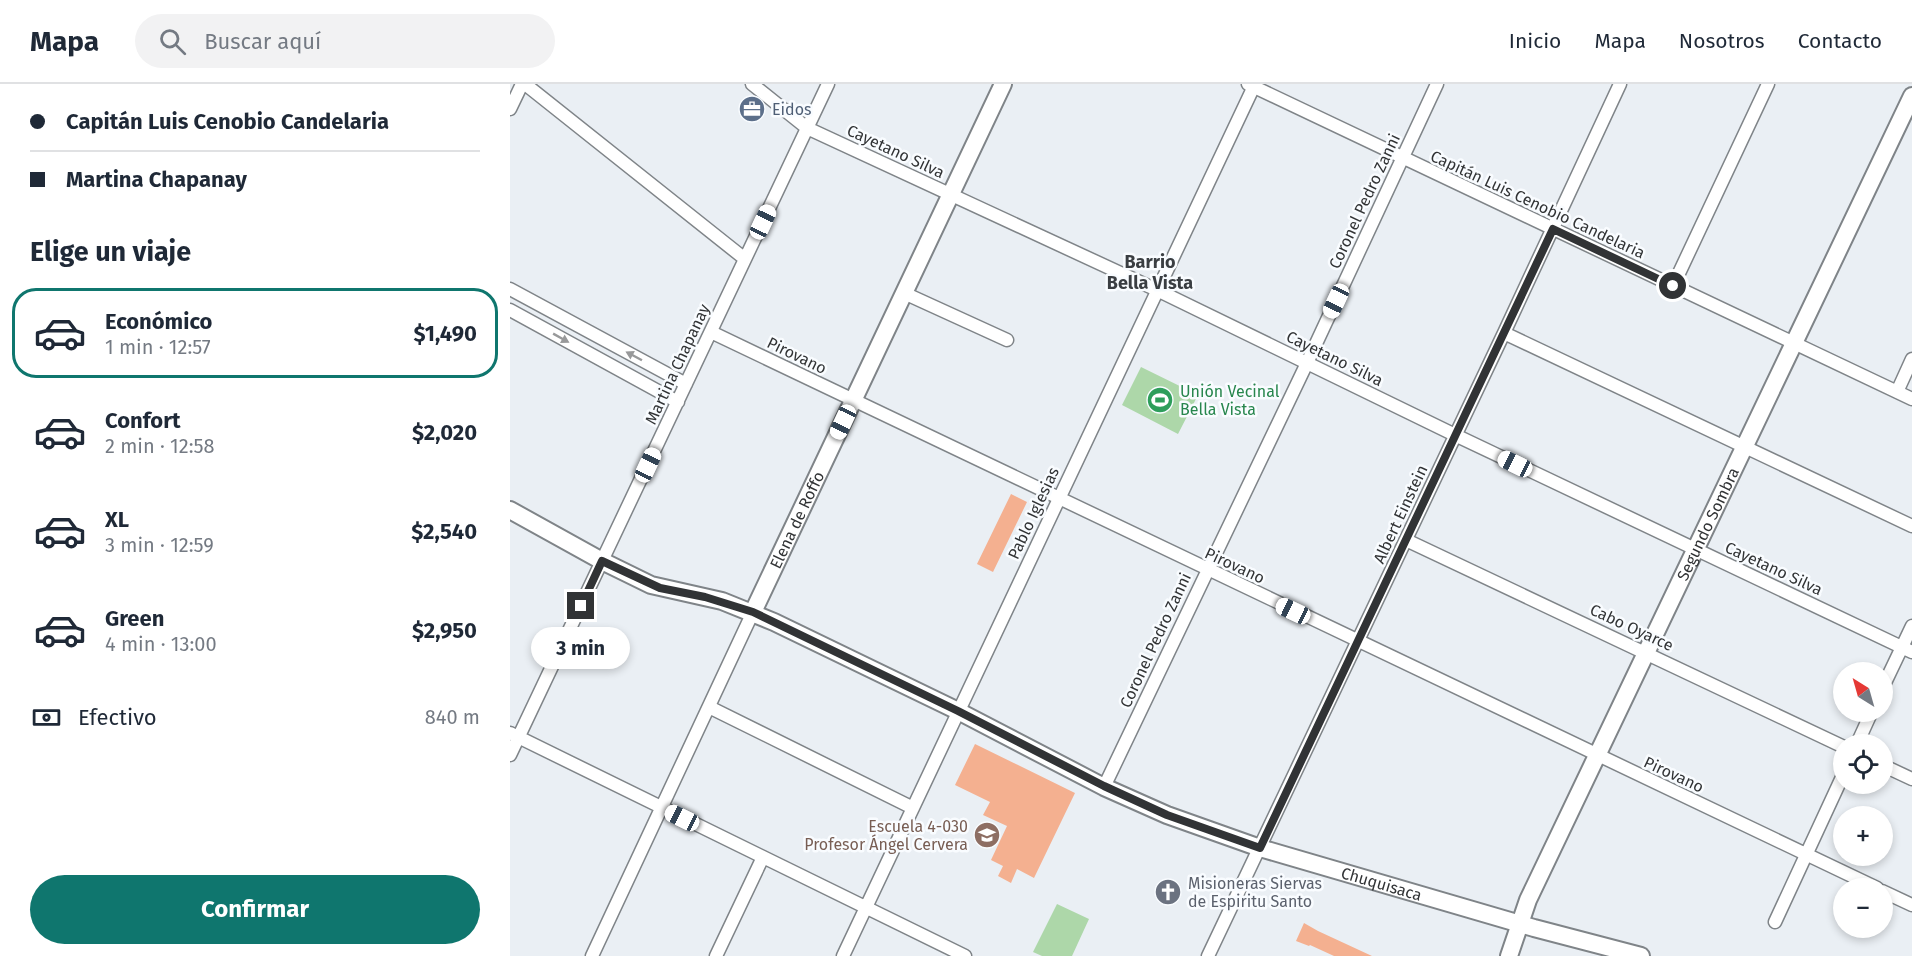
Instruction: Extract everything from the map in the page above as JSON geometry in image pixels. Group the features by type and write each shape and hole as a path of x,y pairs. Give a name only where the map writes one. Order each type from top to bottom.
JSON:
{"street":[{"path":"510,109 524,84 745,259"},
{"name":"Cayetano Silva","path":"752,84 807,128 1157,290 1907,650"},
{"name":"Martina Chapanay","path":"510,755 514,735 602,561 828,84"},
{"name":"Elena de Roffo","path":"592,956 1003,84"},
{"name":"Coronel Pedro Zanni","path":"1104,786 1307,363 1437,84"},
{"name":"Albert Einstein","path":"1208,956 1620,84"},
{"path":"1673,286 1768,84"},
{"name":"Capitán Luis Cenobio Candelaria","path":"1252,85 1912,399"},
{"name":"Pablo Iglesias","path":"843,956 1252,85"},
{"name":"Segundo Sombra","path":"1509,956 1528,900 1912,96"},
{"path":"510,289 686,384"},
{"path":"904,293 1007,340"},
{"path":"510,310 678,402"},
{"name":"Pirovano","path":"711,332 1856,878"},
{"path":"1504,333 1912,526"},
{"path":"1897,392 1912,359"},
{"name":"Chuquisaca","path":"510,510 602,561 660,588 713,599 753,612 1167,815 1260,848 1519,924 1641,956"},
{"name":"Cabo Oyarce","path":"1406,540 1833,742"},
{"path":"1893,672 1907,650 1912,626"},
{"path":"710,707 913,808"},
{"path":"514,735 965,956"},
{"path":"1893,770 1912,779"},
{"path":"1775,922 1834,794"},
{"path":"716,956 763,857"},
{"path":"1893,896 1912,905"}],"green space":[{"name":"Unión Vecinal Bella Vista","path":"1141,367 1198,395 1178,434 1122,405"},
{"path":"1057,904 1089,919 1072,956 1042,956 1033,952"}],"building":[{"path":"1011,494 1027,502 993,572 977,564"},
{"path":"975,744 1075,793 1034,878 1017,869 1011,883 998,876 1003,866 991,860 1007,826 983,815 990,802 955,785"},
{"path":"1304,923 1372,956 1334,956 1296,941"}],"place":[{"name":"Eidos","path":"752,109"},
{"name":"Unión Vecinal Bella Vista","path":"1160,400"},
{"name":"Escuela 4-030 Profesor Ángel Cervera","path":"987,835"},
{"name":"Misioneras Siervas de Espiritu Santo","path":"1168,892"}],"district":[{"name":"Barrio Bella Vista","path":"1150,272"}],"route":[{"path":"581,606 602,561 660,588 740,607 958,711 1104,786 1167,815 1260,848 1553,229 1673,286"}]}
